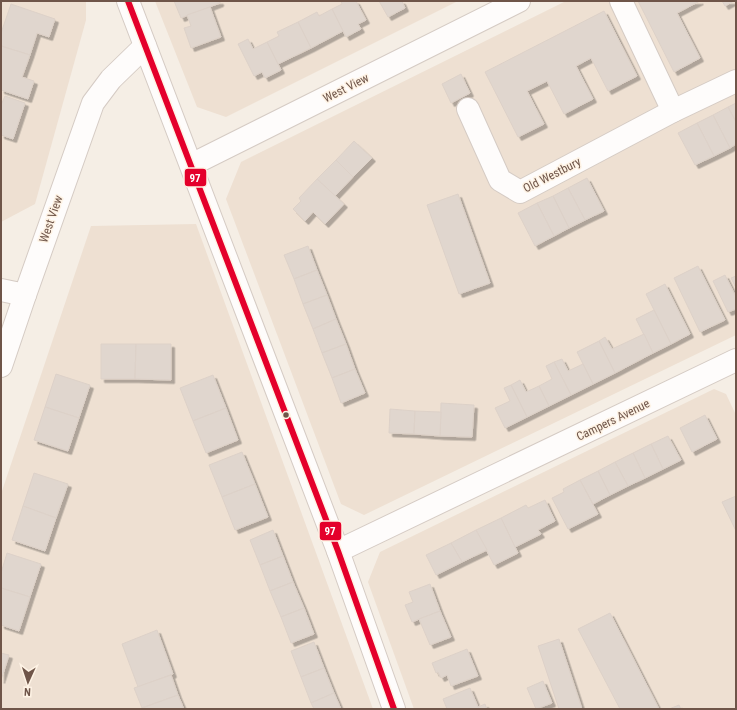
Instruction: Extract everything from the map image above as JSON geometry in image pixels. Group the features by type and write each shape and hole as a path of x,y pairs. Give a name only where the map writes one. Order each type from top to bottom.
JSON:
{"street":[{"path":"128,1 338,551 394,709"},
{"name":"West View","path":"191,165 498,6 519,1"},
{"path":"621,1 674,111"},
{"name":"West View","path":"1,366 93,103 111,79 145,46"},
{"name":"Old Westbury","path":"468,109 500,180 520,192 674,111 736,81"},
{"path":"1,290 25,295"},
{"name":"Campers Avenue","path":"338,551 734,368"}],"shaded area":[{"path":"1,1 86,1 86,20 35,204 1,222"},
{"path":"155,1 458,1 226,117 197,107"},
{"path":"566,1 736,1 736,335 364,515 341,504 226,199 241,162"},
{"path":"196,224 373,709 1,709 1,494 91,226"},
{"path":"714,389 726,394 736,415 736,709 414,709 368,582 380,552"}],"building":[{"path":"174,1 220,1 220,3 181,18"},
{"path":"341,1 356,1 366,20 358,24 361,29 346,37 332,9 342,4"},
{"path":"379,1 402,1 405,8 388,17"},
{"path":"638,1 700,1 677,13 700,58 674,72"},
{"path":"722,1 734,1 725,6"},
{"path":"11,4 55,19 49,37 37,33 30,55 1,46 1,33"},
{"path":"210,7 221,37 191,48 184,28 191,26 187,15"},
{"path":"332,9 343,31 311,48 298,22 317,12 319,16"},
{"path":"604,11 637,76 608,91 591,58 576,66 593,99 564,114 547,81 527,91 544,124 518,137 485,72"},
{"path":"298,22 311,48 278,64 267,42 279,36 277,32"},
{"path":"248,39 253,49 267,42 281,70 265,78 262,72 254,76 238,44"},
{"path":"1,46 30,55 22,77 34,81 28,99 1,90"},
{"path":"461,74 470,93 451,103 442,84"},
{"path":"5,96 25,103 13,139 1,135 1,105"},
{"path":"736,103 736,122 728,107"},
{"path":"728,107 736,122 736,144 730,148 713,115"},
{"path":"713,115 730,148 714,156 697,123"},
{"path":"697,123 714,156 695,165 678,133"},
{"path":"354,141 372,158 353,177 336,160"},
{"path":"336,160 353,177 335,196 317,179"},
{"path":"587,178 604,211 585,220 568,188"},
{"path":"317,179 344,204 325,224 313,212 305,221 293,209 301,201 299,198"},
{"path":"568,188 585,220 569,228 553,196"},
{"path":"458,194 490,283 459,294 427,205"},
{"path":"553,196 569,228 554,236 537,203"},
{"path":"537,203 554,236 535,246 518,213"},
{"path":"308,246 317,270 294,279 284,255"},
{"path":"698,266 725,320 700,332 674,278"},
{"path":"317,270 327,295 303,304 294,279"},
{"path":"725,275 736,297 736,309 728,312 713,281"},
{"path":"736,276 736,288 731,278"},
{"path":"665,284 690,334 671,344 646,294"},
{"path":"327,295 336,319 313,329 303,304"},
{"path":"654,310 671,344 653,353 636,319"},
{"path":"336,319 346,344 322,353 313,329"},
{"path":"644,334 653,353 615,373 599,341 605,337 612,349"},
{"path":"599,341 615,373 593,384 577,352"},
{"path":"101,344 136,344 135,379 101,379"},
{"path":"136,344 171,344 171,380 135,379"},
{"path":"346,344 355,369 332,378 322,353"},
{"path":"562,359 568,371 583,364 593,384 571,395 554,362"},
{"path":"554,362 571,395 549,406 539,386 552,379 546,366"},
{"path":"355,369 365,393 341,403 332,378"},
{"path":"56,374 90,385 79,418 45,407"},
{"path":"213,375 226,408 193,421 180,388"},
{"path":"520,380 526,392 539,386 549,406 527,417 511,385"},
{"path":"511,385 527,417 505,428 495,408 510,401 504,388"},
{"path":"441,403 474,405 472,437 440,436"},
{"path":"45,407 79,418 68,451 34,440"},
{"path":"226,408 238,440 206,453 193,421"},
{"path":"390,409 415,411 414,434 389,433"},
{"path":"415,411 441,412 440,436 414,434"},
{"path":"705,415 717,439 692,452 680,428"},
{"path":"668,436 681,460 663,469 651,444"},
{"path":"651,444 663,469 645,478 633,453"},
{"path":"242,452 255,484 222,497 209,465"},
{"path":"633,453 645,478 628,486 615,462"},
{"path":"615,462 628,486 610,495 598,471"},
{"path":"598,471 610,495 593,504 580,480"},
{"path":"34,473 68,484 56,518 23,506"},
{"path":"580,480 598,514 568,529 552,498 564,492 563,489"},
{"path":"255,484 268,517 235,530 222,497"},
{"path":"736,496 736,531 722,502"},
{"path":"545,500 555,521 538,530 541,534 515,547 501,518 526,505 528,508"},
{"path":"23,506 56,518 45,551 12,540"},
{"path":"501,518 518,553 494,565 476,530"},
{"path":"273,530 283,556 260,565 250,540"},
{"path":"476,530 487,550 462,562 451,543"},
{"path":"451,543 462,562 436,575 426,555"},
{"path":"7,553 41,564 30,597 1,588 1,573"},
{"path":"283,556 293,582 270,591 260,565"},
{"path":"293,582 304,608 281,617 270,591"},
{"path":"430,584 440,611 412,622 405,605 413,602 409,592"},
{"path":"1,588 30,597 19,631 1,625"},
{"path":"304,608 314,634 291,643 281,617"},
{"path":"440,611 451,637 430,645 419,619"},
{"path":"610,613 659,709 620,709 578,629"},
{"path":"157,630 173,674 138,687 122,644"},
{"path":"559,639 582,709 559,709 538,646"},
{"path":"314,642 324,668 301,677 291,651"},
{"path":"467,649 478,676 451,686 447,675 441,678 438,672 436,673 432,663"},
{"path":"1,653 9,655 1,680"},
{"path":"324,668 334,693 311,703 301,677"},
{"path":"171,675 178,695 142,708 134,688"},
{"path":"543,681 552,703 536,709 527,688"},
{"path":"470,688 478,707 485,704 487,709 447,709 443,699"},
{"path":"334,693 341,709 314,709 311,703"},
{"path":"178,695 184,709 142,709 142,708"},
{"path":"679,705 681,709 669,709"}],"transit line":[{"name":"97","path":"128,1 338,551 394,709"}]}
